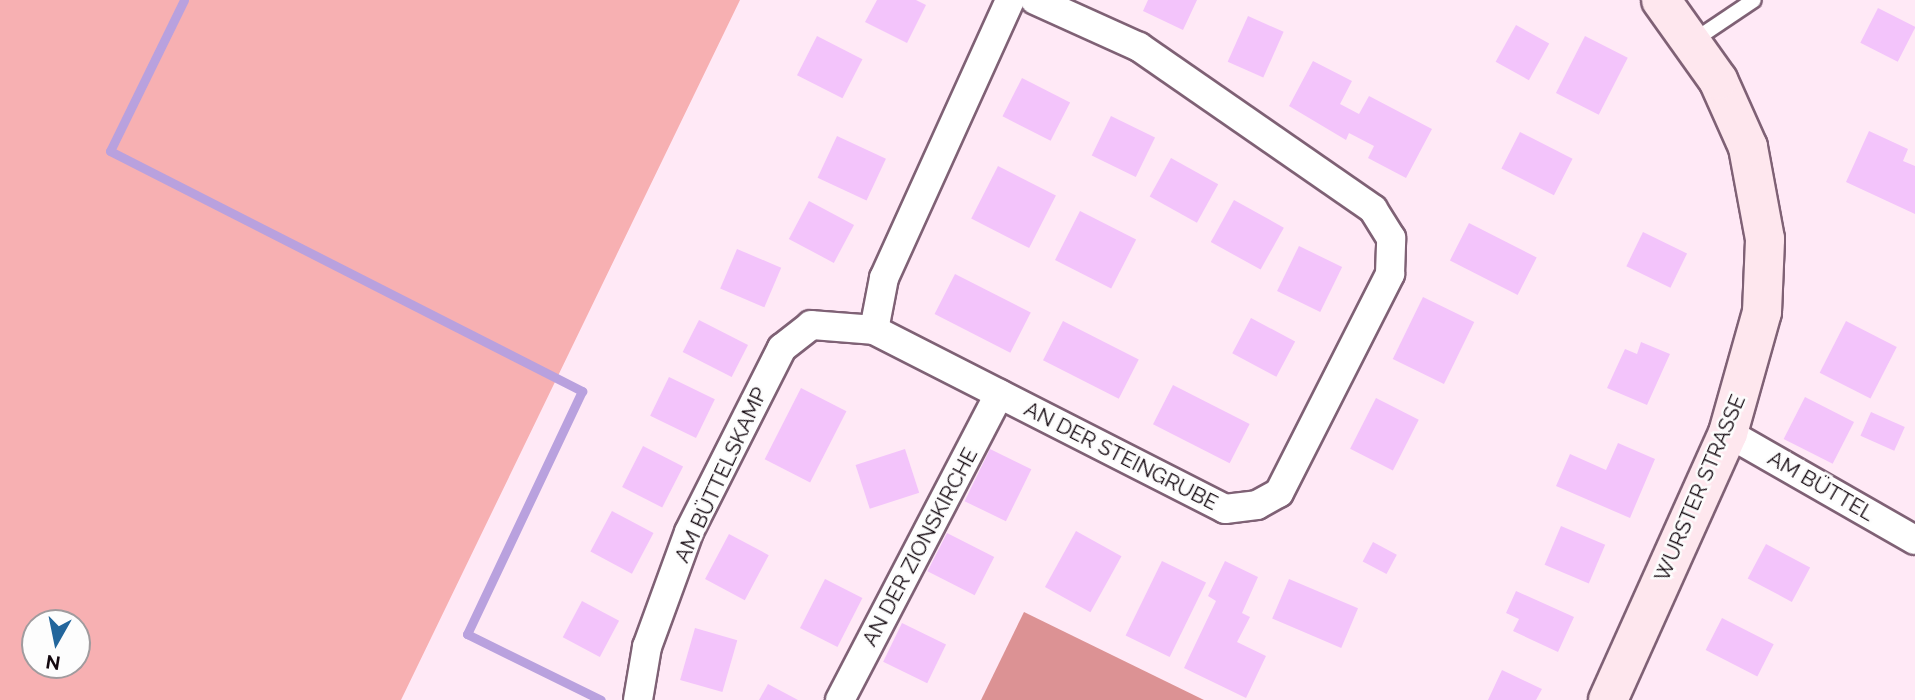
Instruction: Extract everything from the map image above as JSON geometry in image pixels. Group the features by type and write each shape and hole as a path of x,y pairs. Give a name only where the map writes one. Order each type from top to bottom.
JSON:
{"main road":[{"name":"WURSTER STRASSE","path":"1608,700 1728,433 1762,312 1765,239 1748,147 1718,80 1693,41 1661,0"}],"street":[{"path":"874,330 884,278 1010,0"},
{"name":"AN DER STEINGRUBE","path":"874,330 1224,509 1257,505 1279,493 1390,274 1391,238 1373,209 1139,47 1035,0"},
{"name":"AM BÜTTELSKAMP","path":"638,700 647,647 689,532 782,348 811,325 874,330"},
{"name":"AN DER ZIONSKIRCHE","path":"840,700 999,394"},
{"name":"AM BÜTTEL","path":"1728,433 1915,540"}],"lane":[{"path":"1693,41 1754,0"}],"shaded area":[{"path":"0,0 740,0 401,700 0,700"},
{"path":"1024,612 1204,700 981,700"}],"building":[{"path":"877,0 916,0 926,5 907,43 865,22"},
{"path":"1148,0 1197,0 1183,30 1143,11"},
{"path":"1878,8 1915,27 1898,62 1860,43"},
{"path":"1248,16 1284,32 1263,78 1228,62"},
{"path":"1516,25 1549,43 1529,80 1496,62"},
{"path":"817,36 862,59 842,98 797,75"},
{"path":"1585,36 1628,58 1599,115 1556,93"},
{"path":"1313,61 1352,81 1340,104 1359,114 1369,96 1432,129 1406,178 1368,158 1374,146 1349,133 1346,140 1289,106"},
{"path":"1022,78 1070,103 1051,141 1002,116"},
{"path":"1111,116 1155,137 1136,177 1092,156"},
{"path":"1869,131 1908,149 1903,161 1915,166 1915,214 1846,182"},
{"path":"1520,132 1573,159 1554,195 1501,169"},
{"path":"837,136 886,159 867,201 818,178"},
{"path":"1171,158 1218,184 1197,223 1150,196"},
{"path":"998,166 1056,196 1029,248 971,219"},
{"path":"1234,200 1284,228 1261,270 1211,242"},
{"path":"809,201 854,225 834,263 789,239"},
{"path":"1080,211 1136,240 1111,289 1055,260"},
{"path":"1469,223 1537,258 1518,295 1450,260"},
{"path":"1643,232 1687,253 1670,288 1626,266"},
{"path":"1299,246 1342,267 1320,312 1277,291"},
{"path":"737,249 781,268 764,307 720,289"},
{"path":"955,274 1031,313 1010,353 935,314"},
{"path":"1423,297 1474,322 1444,384 1393,359"},
{"path":"1251,318 1295,341 1276,377 1232,353"},
{"path":"699,320 748,345 732,377 683,352"},
{"path":"1063,321 1139,360 1119,399 1043,360"},
{"path":"1846,321 1897,347 1870,399 1820,373"},
{"path":"1641,342 1670,354 1647,405 1607,388 1625,349 1637,354"},
{"path":"669,377 715,399 696,438 650,416"},
{"path":"1173,385 1250,424 1230,463 1153,424"},
{"path":"801,388 846,411 810,482 765,459"},
{"path":"1805,397 1854,422 1833,464 1784,439"},
{"path":"1376,398 1419,420 1393,471 1350,449"},
{"path":"1871,412 1905,427 1894,451 1860,436"},
{"path":"1618,443 1655,459 1630,518 1556,486 1570,454 1606,470"},
{"path":"643,446 683,466 662,507 622,487"},
{"path":"905,449 919,493 870,509 856,465"},
{"path":"990,449 1031,469 1006,521 965,501"},
{"path":"612,511 653,533 632,574 590,552"},
{"path":"1561,526 1605,545 1589,583 1545,565"},
{"path":"1076,531 1121,556 1090,612 1045,587"},
{"path":"947,533 994,557 975,595 927,571"},
{"path":"729,534 769,555 745,600 705,579"},
{"path":"1373,542 1397,555 1387,574 1363,561"},
{"path":"1766,544 1810,567 1792,602 1748,578"},
{"path":"1162,561 1206,582 1170,657 1126,636"},
{"path":"1225,561 1258,577 1242,613 1250,617 1237,642 1266,656 1246,698 1184,668 1216,601 1208,596"},
{"path":"825,579 862,598 837,647 800,628"},
{"path":"1289,579 1358,608 1341,648 1272,619"},
{"path":"1516,591 1574,617 1558,652 1513,631 1519,619 1506,613"},
{"path":"582,601 619,621 600,657 563,637"},
{"path":"1722,618 1774,644 1757,676 1706,650"},
{"path":"902,623 946,644 927,683 883,662"},
{"path":"695,628 737,640 722,692 680,680"},
{"path":"1502,670 1542,689 1536,700 1488,700"},
{"path":"768,684 798,700 759,700"}],"waterway":[{"path":"184,0 110,151 582,391 467,634 601,700"}]}
